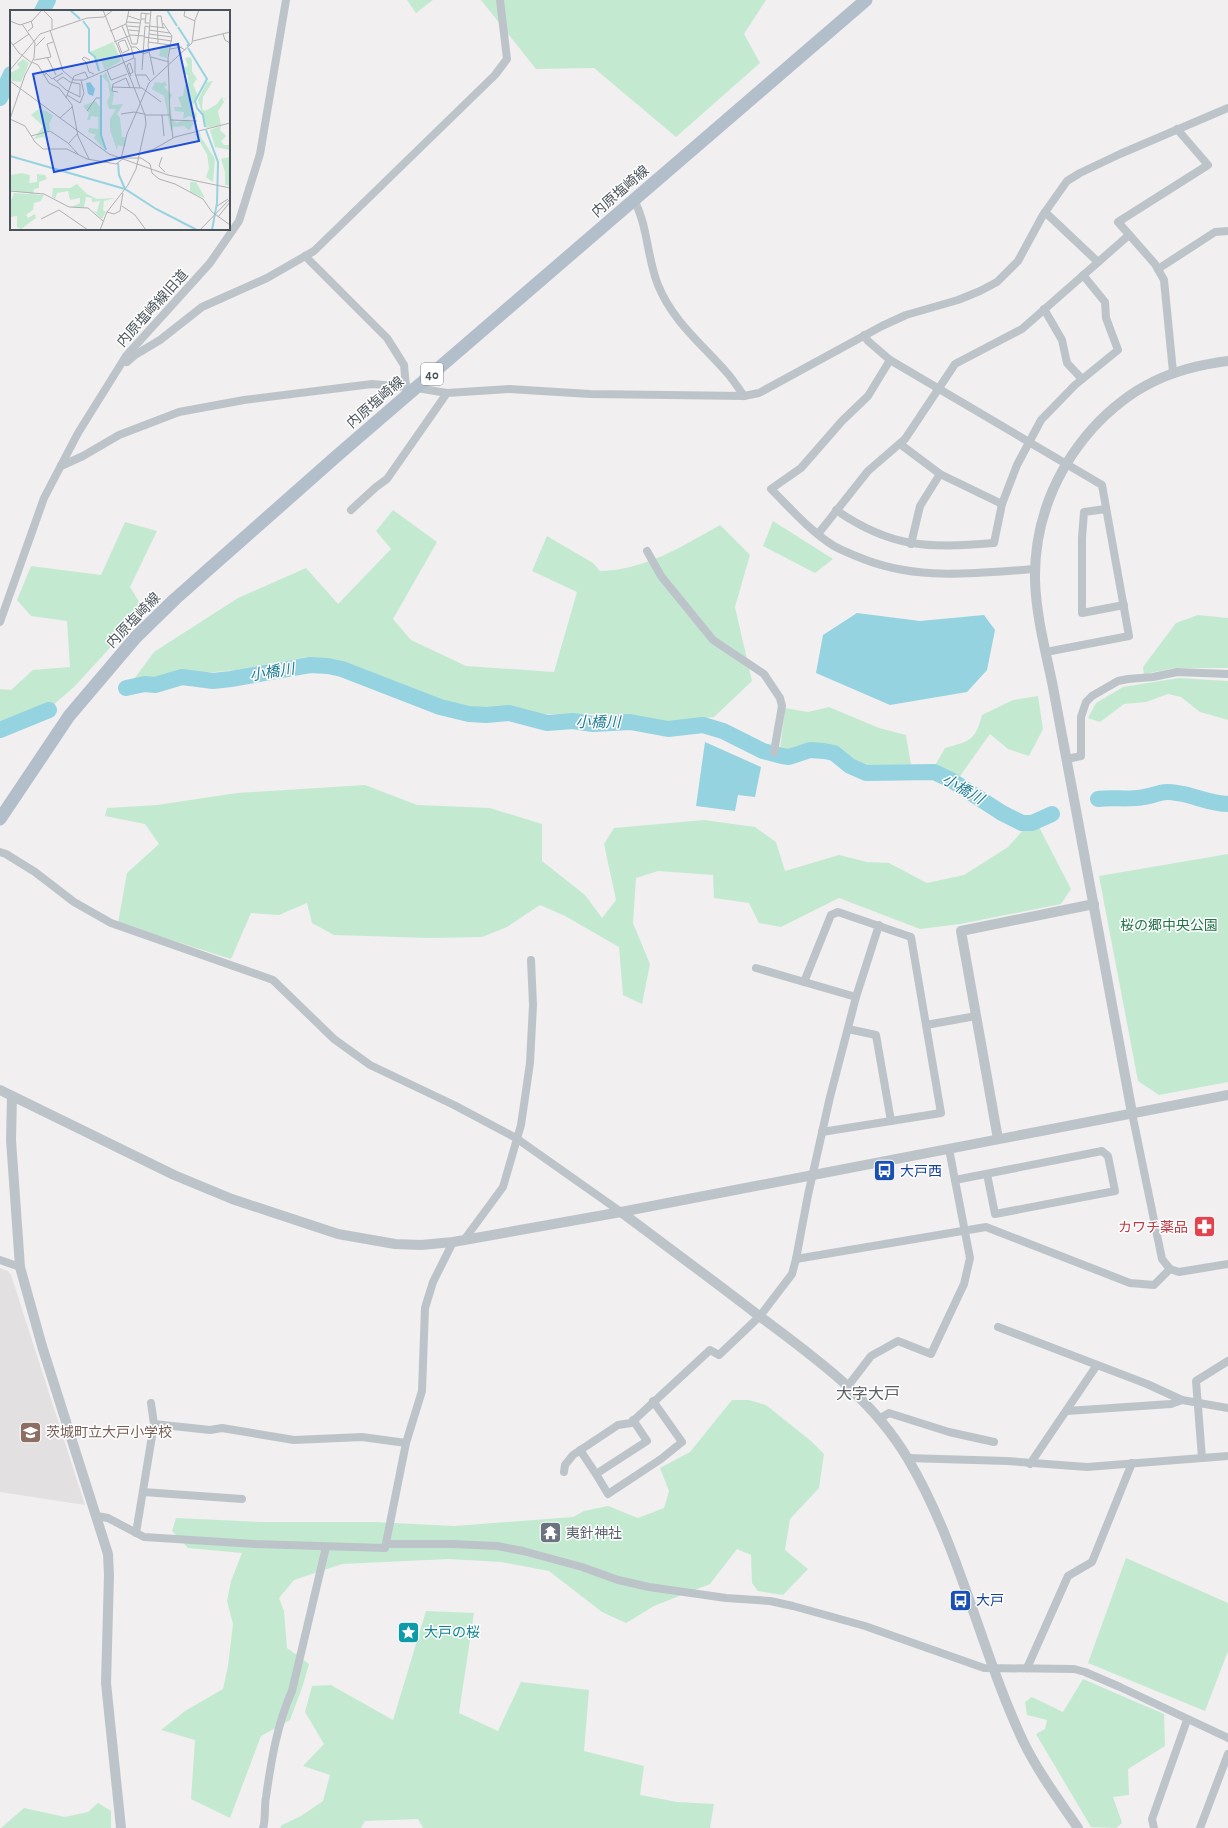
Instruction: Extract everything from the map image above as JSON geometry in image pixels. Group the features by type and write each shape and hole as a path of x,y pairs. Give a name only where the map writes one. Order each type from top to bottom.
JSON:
{"main road":[{"name":"内原塩崎線","path":"0,819 69,716 136,637 203,573 411,387 634,200 866,0"}],"street":[{"name":"内原塩崎線旧道","path":"0,622 44,498 78,433 126,356 210,263 239,221 260,154 286,0"},
{"path":"116,372 135,355 160,340 202,307 267,278 314,251 378,190 495,75 507,59 500,0"},
{"path":"61,466 83,456 119,435 179,412 244,400 372,384 411,387 447,393 509,389 590,394 744,396 760,393 864,335 906,315 958,300 997,282 1018,261 1045,212 1067,181 1080,173 1177,129 1228,108"},
{"path":"1173,372 1164,280 1156,264 1118,222 1208,165 1177,129"},
{"path":"634,200 641,214 658,285 675,316 728,374 744,396"},
{"path":"1045,212 1098,262"},
{"path":"1158,269 1215,232 1228,231"},
{"path":"818,534 868,471 900,444 955,364 1022,328 1129,235"},
{"path":"305,256 387,338 404,365 411,387"},
{"path":"836,510 851,521 887,538 911,544 945,547 994,543 1002,504 1016,465 1041,420 1082,379 1118,350 1106,318 1104,302 1084,275"},
{"path":"1044,309 1062,340 1066,363 1082,379"},
{"path":"864,335 890,360 1102,485 1129,636 1046,652"},
{"path":"890,360 868,396 842,420 801,468 771,489 807,526 834,547 868,562 902,571 941,575 1036,569"},
{"path":"1228,361 1188,367 1157,379 1134,393 1112,410 1082,441 1065,464 1049,497 1038,546 1036,569 1037,597 1046,652 1132,1113 1162,1259 1170,1269 1179,1272 1228,1264"},
{"path":"351,510 376,487 387,480 447,393"},
{"path":"900,444 940,474 1002,504"},
{"path":"911,544 920,506 940,474"},
{"path":"1106,509 1084,512 1082,538 1082,613 1124,605"},
{"path":"647,550 661,576 713,640 764,674 780,698 782,706 774,752"},
{"path":"1067,759 1081,756 1081,717 1086,702 1092,696 1118,681 1177,672 1228,674"},
{"path":"0,852 6,854 35,872 74,902 111,923 273,980 334,1039 370,1065 454,1105 516,1138 621,1212 760,1316 848,1386 879,1419 907,1458 939,1521 994,1669 1024,1742 1038,1768 1078,1828"},
{"path":"998,1139 961,931 1094,904"},
{"path":"804,982 831,915 838,912 912,937 941,1113 822,1132"},
{"path":"564,1472 565,1465 580,1450 618,1425 631,1423 653,1401 710,1350 719,1355 760,1316 792,1274 822,1132 856,997 878,925"},
{"path":"464,1240 503,1187 524,1110 530,1063 533,1005 532,960"},
{"path":"756,968 856,997"},
{"path":"926,1025 976,1016"},
{"path":"848,1029 876,1035 891,1121"},
{"path":"0,1090 174,1175 232,1199 338,1234 362,1240 414,1245 453,1242 621,1212 1228,1095"},
{"path":"12,1096 11,1140 20,1267 42,1346 108,1554 109,1575 106,1683 120,1828"},
{"path":"848,1386 871,1356 898,1342 931,1354 964,1284 970,1258 949,1148"},
{"path":"955,1180 1102,1151 1108,1156 1115,1191 995,1214 987,1174"},
{"path":"796,1260 986,1227 1130,1284 1154,1285 1170,1269"},
{"path":"97,1516 108,1518 144,1537 255,1544 385,1548 406,1443 422,1391 425,1308 433,1282 453,1242"},
{"path":"0,1260 20,1267"},
{"path":"998,1327 1146,1384 1182,1400 1228,1408"},
{"path":"1202,1458 1196,1381 1228,1361"},
{"path":"1030,1464 1097,1365"},
{"path":"1067,1411 1171,1404 1182,1400"},
{"path":"580,1450 608,1494 661,1459 682,1442 653,1401"},
{"path":"136,1533 154,1424 151,1403"},
{"path":"879,1419 889,1413 949,1432 994,1442"},
{"path":"596,1474 647,1441 634,1420"},
{"path":"154,1424 210,1430 222,1428 294,1440 362,1437 406,1443"},
{"path":"907,1458 1007,1461 1030,1464 1087,1467 1228,1456"},
{"path":"1027,1668 1068,1576 1092,1562 1132,1463"},
{"path":"143,1492 242,1499"},
{"path":"386,1544 497,1546 549,1557 618,1580 649,1587 726,1598 770,1601 793,1606 865,1626 975,1665 994,1669 1074,1669 1085,1672 1228,1738"},
{"path":"263,1828 266,1797 279,1729 286,1704 292,1691 326,1547"},
{"path":"1154,1828 1152,1819 1187,1720"},
{"path":"1200,1828 1228,1754"}],"shaded area":[{"name":"茨城町立大戸小学校","path":"0,1268 8,1271 11,1275 85,1505 0,1492"}],"green space":[{"path":"407,0 433,0 416,13"},
{"path":"481,0 766,0 744,34 760,63 676,137 594,68 536,69"},
{"path":"393,510 437,542 393,619 411,640 466,666 554,672 577,592 532,571 547,536 593,563 600,571 616,570 647,562 662,556 720,525 750,555 735,607 752,681 714,717 665,722 606,714 544,714 461,708 351,666 307,657 237,670 134,679 154,652 238,598 306,568 338,604 391,549 376,531"},
{"path":"773,521 833,559 815,573 763,546"},
{"path":"125,522 157,531 130,587 143,608 74,687 52,706 32,709 5,725 0,721 0,689 11,690 33,670 70,667 67,621 31,616 17,600 31,566 101,575"},
{"path":"1198,615 1228,618 1228,668 1175,668 1144,674 1143,667 1176,623"},
{"path":"1179,678 1228,681 1228,720 1200,712 1181,697 1168,694 1146,702 1124,704 1100,722 1088,718 1096,703 1123,687"},
{"path":"1038,696 1043,729 1029,756 1008,749 990,734 960,776 934,767 945,748 960,744 970,739 974,735 982,715 1013,700"},
{"path":"829,707 879,728 906,735 911,765 883,770 856,764 828,747 780,750 785,708 808,712"},
{"path":"365,785 417,805 490,808 542,824 542,861 585,895 602,918 616,900 604,844 614,828 704,820 755,827 776,842 785,871 839,855 867,862 889,863 927,883 964,875 1008,847 1023,830 1039,827 1071,889 1061,904 960,924 920,929 839,898 781,927 759,923 749,903 714,898 713,875 658,871 636,878 633,923 650,964 642,1004 623,995 619,947 565,916 540,905 507,927 482,937 429,938 334,935 312,923 307,903 279,915 251,913 231,959 118,923 127,873 159,844 145,824 105,816 107,808 157,805 237,793"},
{"name":"桜の郷中央公園","path":"1228,854 1228,1082 1159,1095 1138,1081 1099,876"},
{"path":"732,1400 749,1400 766,1405 811,1441 824,1454 819,1488 790,1519 785,1550 808,1569 783,1595 758,1591 752,1583 751,1555 737,1549 710,1584 654,1606 626,1623 602,1612 549,1571 501,1562 449,1559 342,1564 294,1580 279,1598 284,1611 287,1648 309,1664 290,1720 261,1736 230,1818 191,1799 195,1740 161,1730 185,1711 223,1689 228,1666 233,1624 227,1601 231,1581 242,1553 188,1548 172,1531 176,1518 260,1522 375,1522 454,1526 573,1517 584,1511 608,1506 638,1518 664,1508 669,1491 660,1468 690,1452"},
{"path":"1126,1558 1228,1603 1228,1651 1205,1711 1088,1663"},
{"path":"426,1611 474,1613 459,1713 498,1731 521,1682 589,1690 584,1751 644,1766 640,1795 677,1802 714,1804 710,1828 423,1828 418,1819 365,1821 361,1828 280,1828 282,1825 301,1816 323,1801 330,1775 303,1766 324,1744 305,1712 312,1686 331,1685 393,1720"},
{"path":"1083,1679 1164,1714 1165,1746 1128,1769 1129,1795 1113,1797 1122,1823 1116,1828 1091,1827 1036,1734 1045,1729 1047,1720 1027,1715 1025,1702 1032,1697 1063,1712"},
{"path":"98,1803 111,1811 111,1828 1,1828 24,1808 65,1817 88,1812"}],"water":[{"path":"857,613 920,621 984,615 995,630 987,670 967,692 890,705 816,673 823,635"},
{"path":"705,742 761,767 755,797 738,795 735,811 696,806"}],"waterway":[{"path":"43,10 48,0"},
{"path":"0,98 10,76"},
{"name":"小橋川","path":"126,688 145,684 155,685 182,677 213,681 310,665 328,666 342,669 440,707 469,714 486,715 509,713 547,723 573,721 593,724 630,722 668,729 703,725 723,731 763,751 782,756 789,757 810,750 824,751 834,753 850,766 866,773 934,772 951,780 1002,813 1022,823 1032,823 1052,814"},
{"name":"小橋川","path":"0,730 49,710"},
{"name":"小橋川","path":"1098,799 1138,798 1163,792 1171,792 1215,803 1228,804"}],"place":[{"name":"大戸西","path":"884,1171"},
{"name":"カワチ薬品","path":"1204,1227"},
{"name":"茨城町立大戸小学校","path":"31,1432"},
{"name":"夷針神社","path":"551,1533"},
{"name":"大戸","path":"960,1600"},
{"name":"大戸の桜","path":"408,1632"}],"district":[{"name":"大字大戸","path":"868,1393"}]}
